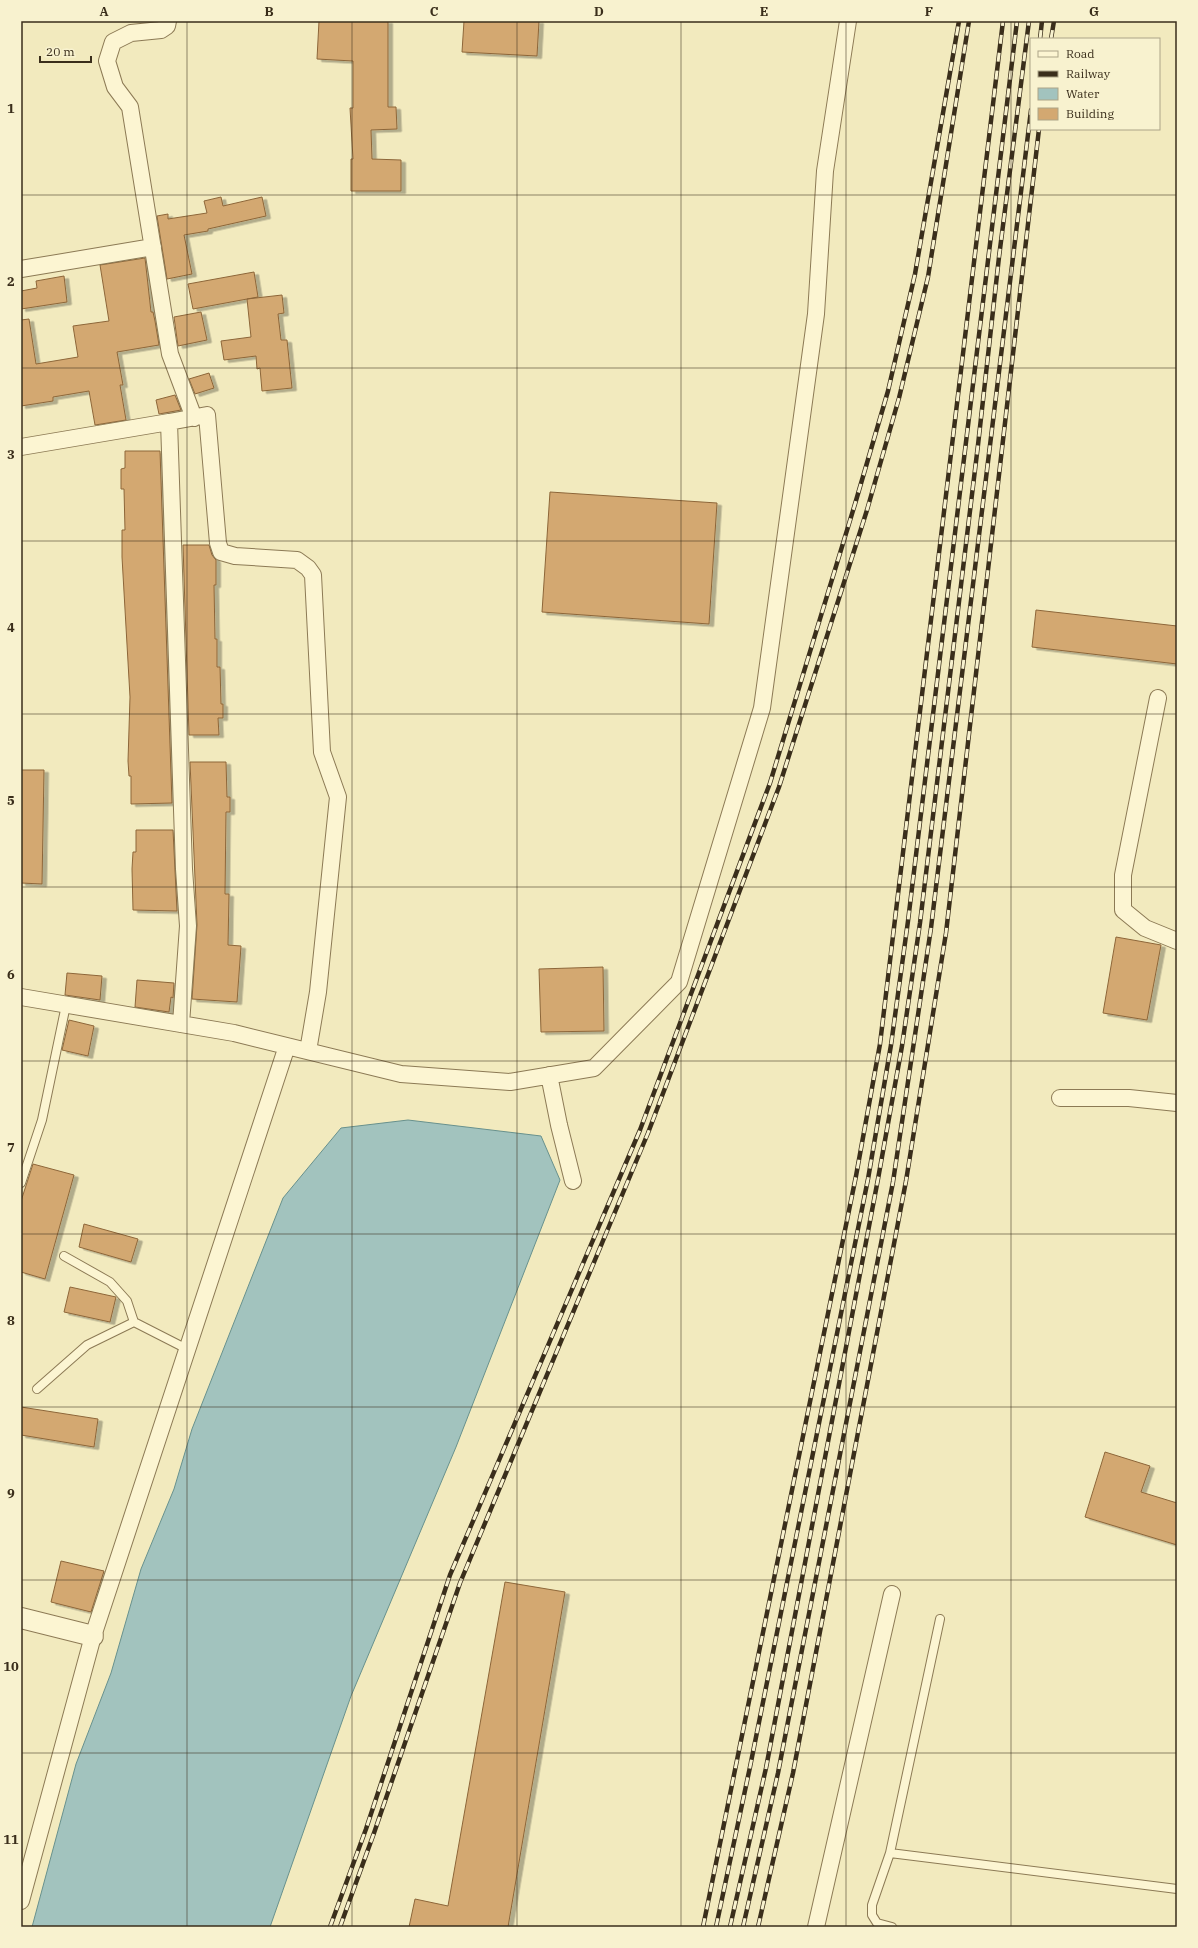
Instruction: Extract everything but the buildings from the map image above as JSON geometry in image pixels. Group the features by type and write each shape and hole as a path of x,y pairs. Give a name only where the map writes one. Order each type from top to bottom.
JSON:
{"street":[{"path":"168,21 167,26 161,30 131,33 113,42 107,61 115,87 130,107 170,354 194,418"},
{"path":"21,997 234,1033 401,1074 510,1082 594,1068 679,982 762,708 816,314 825,172 848,21"},
{"path":"21,269 153,247"},
{"path":"21,447 208,415 218,543 221,552 235,556 296,560 308,568 313,575 322,752 338,797 319,985 308,1051"},
{"path":"169,422 184,869 188,926 180,1024"},
{"path":"1158,698 1123,875 1123,910 1145,928 1177,941"},
{"path":"21,1901 93,1636 287,1046"},
{"path":"549,1075 559,1125 573,1181"},
{"path":"1060,1098 1129,1098 1177,1103"},
{"path":"816,1927 892,1594"},
{"path":"21,1618 93,1636"}],"lane":[{"path":"21,1183 42,1120 66,1005"},
{"path":"64,1256 110,1282 127,1300 134,1322 187,1349"},
{"path":"37,1389 87,1345 134,1322"},
{"path":"892,1927 877,1922 872,1915 872,1905 890,1853 940,1619"},
{"path":"890,1853 1177,1889"}],"water":[{"path":"408,1120 541,1136 560,1180 456,1447 351,1696 270,1927 32,1927 76,1764 111,1673 141,1569 174,1489 192,1429 283,1198 341,1128"}],"railway":[{"path":"330,1927 366,1829 450,1575 640,1130 770,783 888,391 915,274 959,21"},
{"path":"340,1927 460,1583 648,1133 779,787 867,510 899,398 928,277 969,21"},
{"path":"703,1927 856,1176 880,1044 1003,21"},
{"path":"716,1927 750,1767 868,1179 891,1045 908,921 1017,21"},
{"path":"730,1927 766,1768 902,1046 920,923 978,445 999,257 1029,21"},
{"path":"1040,38 1042,21"},
{"path":"1051,38 1054,21"},
{"path":"743,1927 778,1773 893,1182 931,928 1030,118"},
{"path":"758,1927 793,1773 906,1181 946,933 1039,130"}]}
